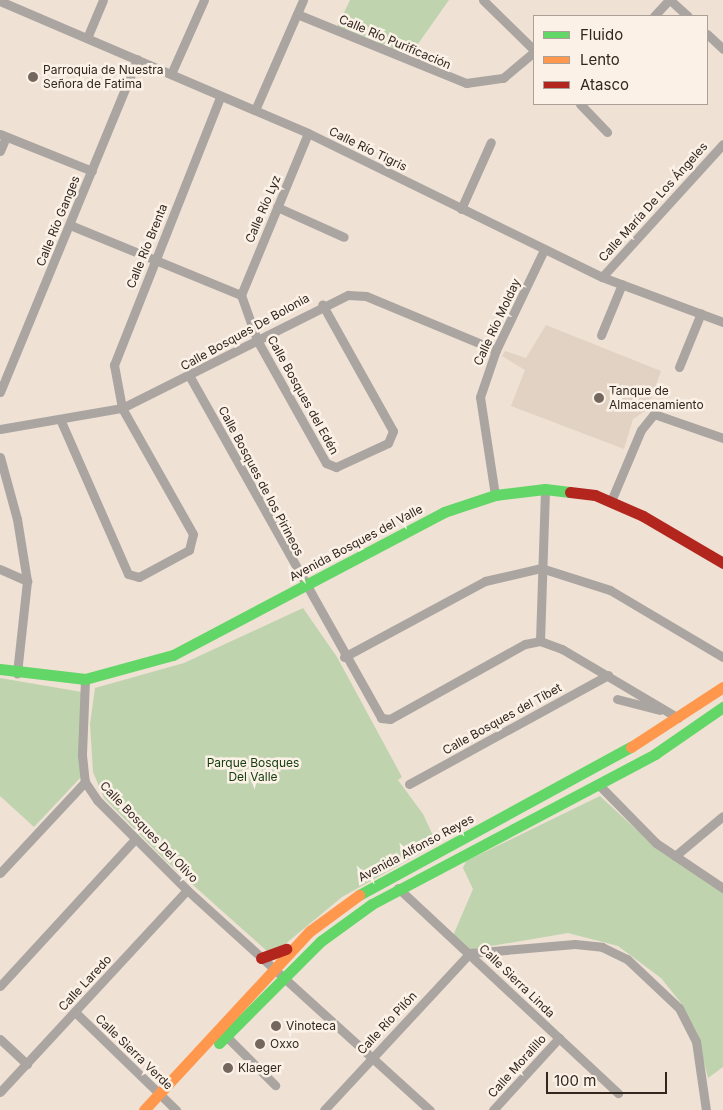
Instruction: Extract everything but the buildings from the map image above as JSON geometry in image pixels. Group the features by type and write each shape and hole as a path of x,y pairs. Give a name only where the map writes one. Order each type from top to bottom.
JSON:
{"main road":[{"name":"Avenida Bosques del Valle","path":"0,669 18,673 85,678 173,655 444,512 495,495 545,489 611,501 723,563"},
{"name":"Avenida Alfonso Reyes","path":"144,1110 162,1097 278,973 310,931 388,877 602,766 678,718 723,686"},
{"name":"Avenida Alfonso Reyes","path":"278,973 343,924 398,888 654,754 723,707"},
{"path":"261,958 275,957 310,931"},
{"name":"Avenida Alfonso Reyes","path":"155,1110 162,1097"}],"street":[{"path":"87,38 103,0"},
{"path":"171,74 204,0"},
{"path":"255,110 304,0"},
{"path":"655,15 670,0 687,15"},
{"name":"Calle Río Tigris","path":"2,1 308,133 544,250 602,276 723,322"},
{"path":"486,1 533,50"},
{"name":"Calle Río Purificación","path":"297,14 466,83 503,78 533,52"},
{"path":"708,35 723,49"},
{"name":"Calle Río Ganges","path":"0,392 137,59"},
{"name":"Calle Río Brenta","path":"60,419 126,570 139,577 189,550 194,538 122,408 114,358 156,260 220,96"},
{"path":"581,105 607,132"},
{"name":"Calle Río Lyz","path":"241,295 308,133"},
{"path":"0,151 3,135 92,172"},
{"path":"460,209 491,142"},
{"name":"Calle María De Los Ángeles","path":"602,276 723,144"},
{"path":"277,207 344,237"},
{"path":"70,225 241,295"},
{"name":"Calle Río Molday","path":"495,495 480,397 496,350 544,250"},
{"path":"601,335 622,284"},
{"name":"Calle Bosques De Bolonia","path":"0,429 122,408 190,377 322,304 348,294 366,296 496,350"},
{"name":"Calle Bosques del Edén","path":"241,295 257,340 329,466 340,466 388,443 392,428 322,304"},
{"path":"679,367 701,313"},
{"name":"Calle Bosques de los Pirineos","path":"190,377 377,716 390,720 525,644 540,641"},
{"path":"611,501 644,423 660,414 723,438"},
{"path":"0,457 3,483 27,581 18,673"},
{"path":"545,489 540,568 540,641 608,675 678,718"},
{"path":"344,657 485,582 540,568 610,590 723,657"},
{"path":"0,569 27,581"},
{"name":"Calle Bosques del Tíbet","path":"409,784 608,675"},
{"name":"Calle Bosques Del Olivo","path":"85,678 82,755 85,782 135,839 188,890 430,1110"},
{"path":"617,699 668,712"},
{"path":"0,873 85,782"},
{"path":"598,784 630,820 674,856 723,888"},
{"path":"674,856 723,816"},
{"path":"0,986 135,839"},
{"name":"Calle Sierra Linda","path":"398,888 618,1093"},
{"name":"Calle Laredo","path":"0,1092 188,890"},
{"path":"470,954 575,944 602,947 628,959 668,994 690,1025 706,1110"},
{"name":"Calle Río Pilón","path":"324,1110 372,1056 470,954"},
{"name":"Calle Sierra Verde","path":"76,1012 176,1110"},
{"path":"222,1032 275,1085"},
{"name":"Calle Moralillo","path":"493,1110 559,1038"},
{"path":"0,1039 27,1064"}],"shaded area":[{"path":"546,325 661,371 647,410 633,419 624,449 511,406 525,370 502,356 505,351 526,358"}],"green space":[{"path":"350,0 449,0 408,58 337,27"},
{"name":"Parque Bosques Del Valle","path":"303,608 337,657 402,777 398,780 423,814 437,844 342,897 278,950 267,951 165,860 104,798 93,772 90,724 95,688 184,663"},
{"path":"0,678 82,692 82,776 34,827 0,796"},
{"path":"600,796 654,846 723,891 723,1067 708,1078 697,1034 681,1003 661,978 618,946 568,933 468,950 452,938 473,889 463,868 466,861"}],"traffic: fast":[{"path":"0,669 85,679 173,655 444,512 495,495 545,489 570,492"},
{"path":"219,1043 321,941 372,904 655,754 723,707"},
{"path":"359,895 631,747"}],"traffic: slow":[{"path":"631,747 723,687"},
{"path":"144,1110 310,931 359,895"}],"traffic: jam":[{"path":"570,492 595,495 643,516 723,563"},
{"path":"261,958 286,949"}],"place":[{"name":"Parroquia de Nuestra Señora de Fatima","path":"33,77"},
{"name":"Tanque de Almacenamiento","path":"599,398"},
{"name":"Vinoteca","path":"276,1026"},
{"name":"Oxxo","path":"260,1044"},
{"name":"Klaeger","path":"228,1068"}]}
